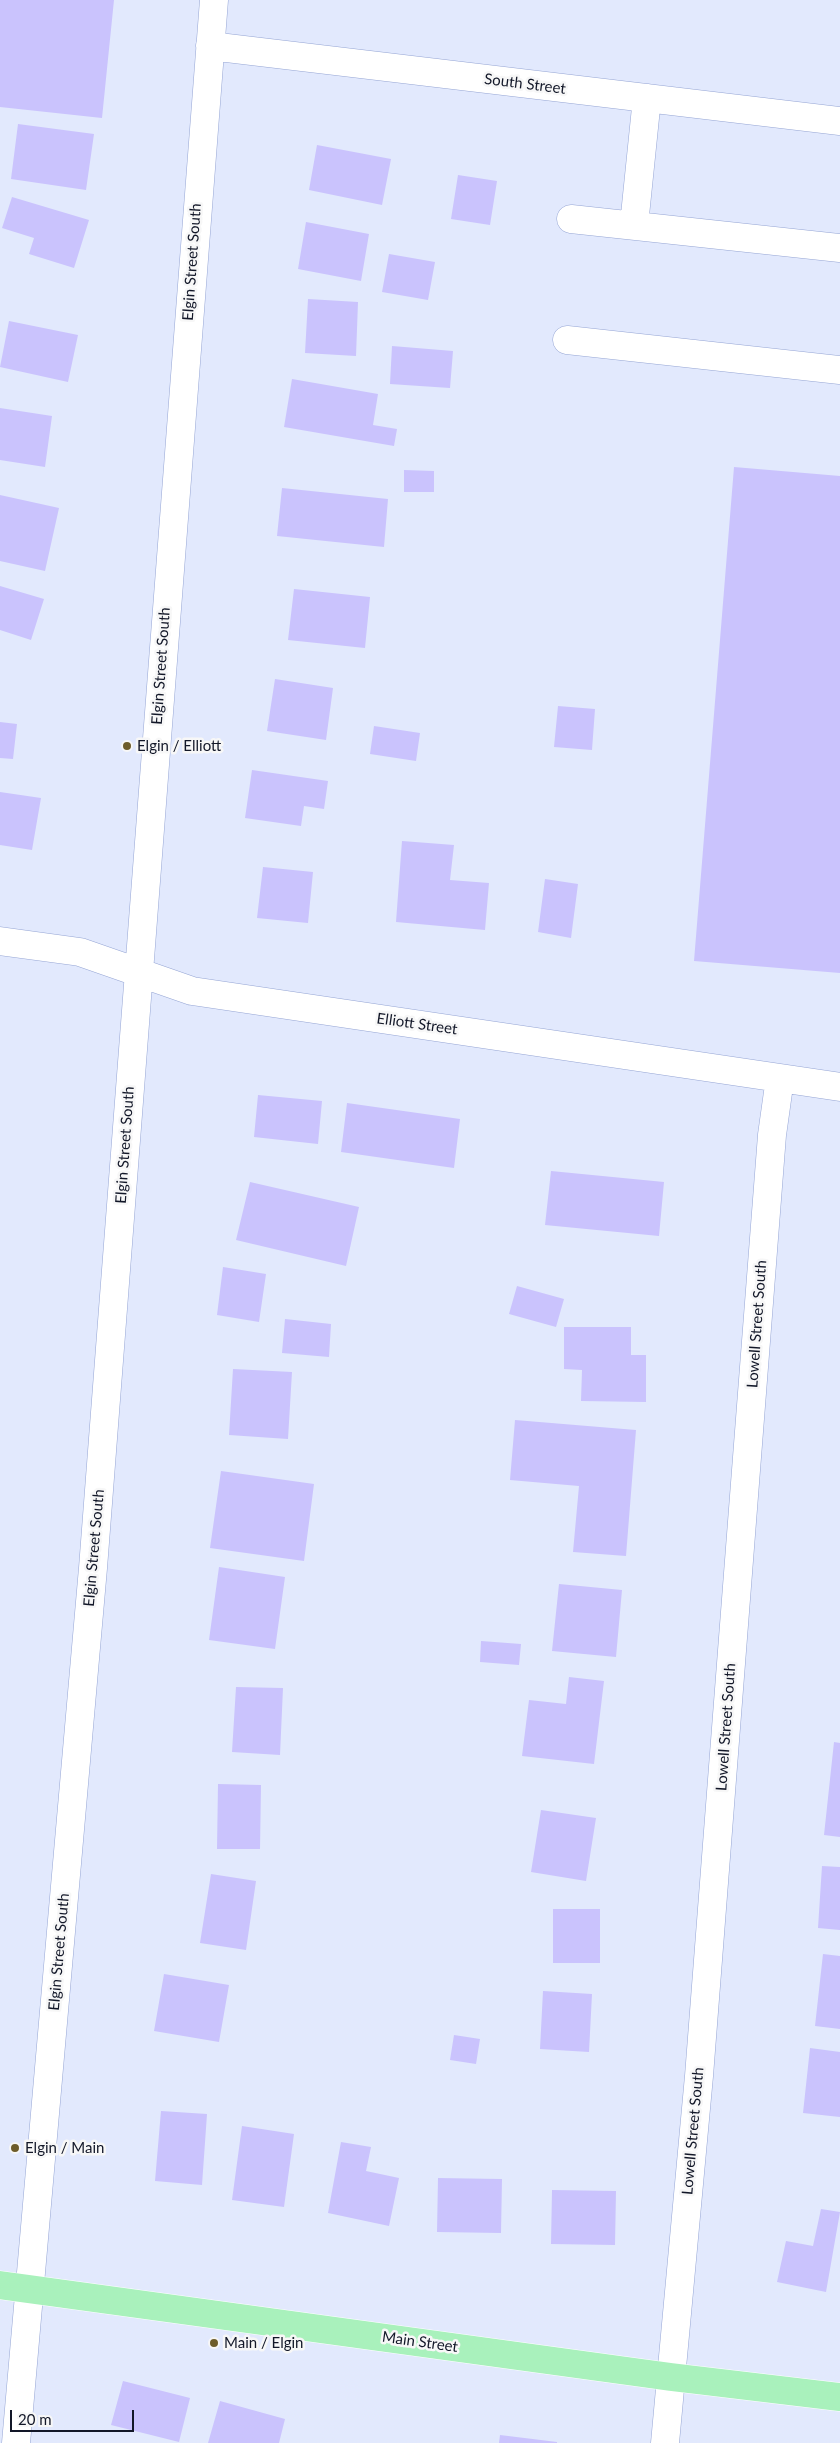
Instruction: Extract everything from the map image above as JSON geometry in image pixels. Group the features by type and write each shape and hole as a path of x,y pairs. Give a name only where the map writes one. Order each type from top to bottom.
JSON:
{"main road":[{"name":"Main Street","path":"0,2285 671,2377 840,2397"}],"street":[{"name":"Elgin Street South","path":"16,2443 93,1568 214,0"},
{"name":"South Street","path":"210,46 840,121"},
{"path":"634,225 647,98"},
{"path":"571,219 840,248"},
{"path":"567,340 840,370"},
{"name":"Elliott Street","path":"0,941 80,952 192,991 840,1087"},
{"name":"Lowell Street South","path":"665,2443 699,2066 771,1145 780,1078"}],"building":[{"path":"0,0 114,0 102,118 0,107"},
{"path":"18,124 94,134 86,190 11,179"},
{"path":"317,145 391,159 382,205 309,190"},
{"path":"458,175 497,181 490,225 451,219"},
{"path":"12,197 89,220 74,268 29,254 34,238 2,228"},
{"path":"306,222 369,234 361,281 298,269"},
{"path":"389,254 435,262 428,300 382,292"},
{"path":"308,299 358,302 356,356 305,353"},
{"path":"9,321 78,335 68,382 0,367"},
{"path":"392,346 453,351 450,388 390,384"},
{"path":"292,379 378,394 373,425 397,429 394,446 284,427"},
{"path":"0,408 52,416 45,467 0,460"},
{"path":"734,467 840,476 840,973 694,961"},
{"path":"404,470 434,471 434,492 404,492"},
{"path":"282,488 388,499 384,547 277,536"},
{"path":"0,495 59,508 45,571 0,561"},
{"path":"0,586 44,599 31,640 0,630"},
{"path":"294,589 370,597 365,648 288,640"},
{"path":"275,679 333,688 326,740 267,731"},
{"path":"558,706 595,709 592,750 554,747"},
{"path":"0,722 17,724 13,759 0,758"},
{"path":"374,726 420,733 416,761 370,754"},
{"path":"252,770 328,781 324,809 304,806 301,826 245,818"},
{"path":"0,792 41,798 32,850 0,845"},
{"path":"402,841 454,845 450,880 489,883 485,930 396,922"},
{"path":"263,867 313,872 308,923 257,918"},
{"path":"545,879 578,884 571,938 538,932"},
{"path":"258,1095 322,1101 318,1144 254,1137"},
{"path":"347,1103 460,1119 454,1168 341,1152"},
{"path":"551,1171 664,1182 659,1236 545,1225"},
{"path":"250,1182 359,1207 346,1266 236,1240"},
{"path":"223,1267 266,1274 259,1322 217,1315"},
{"path":"517,1286 564,1299 556,1327 509,1314"},
{"path":"285,1319 331,1324 329,1357 282,1353"},
{"path":"564,1327 631,1327 631,1355 646,1355 646,1402 581,1401 582,1370 564,1369"},
{"path":"233,1369 292,1372 288,1439 229,1435"},
{"path":"515,1420 636,1430 626,1556 573,1552 579,1486 510,1480"},
{"path":"221,1471 314,1484 304,1561 210,1548"},
{"path":"219,1567 285,1577 275,1649 209,1640"},
{"path":"559,1584 622,1590 616,1657 552,1651"},
{"path":"481,1641 521,1644 519,1665 480,1662"},
{"path":"569,1677 604,1681 594,1764 522,1756 529,1700 566,1704"},
{"path":"236,1687 283,1688 280,1755 232,1752"},
{"path":"834,1742 840,1743 840,1837 824,1835"},
{"path":"218,1784 261,1785 260,1849 217,1849"},
{"path":"541,1810 596,1818 586,1881 531,1872"},
{"path":"822,1866 840,1867 840,1930 818,1928"},
{"path":"211,1874 256,1881 246,1950 200,1943"},
{"path":"553,1909 600,1909 600,1963 553,1963"},
{"path":"823,1954 840,1956 840,2029 815,2026"},
{"path":"164,1974 229,1985 219,2042 154,2031"},
{"path":"543,1991 592,1994 589,2052 540,2049"},
{"path":"454,2035 480,2039 476,2064 450,2060"},
{"path":"810,2048 840,2052 840,2117 803,2113"},
{"path":"161,2111 207,2114 202,2185 155,2181"},
{"path":"242,2126 294,2134 284,2207 232,2200"},
{"path":"341,2142 371,2147 366,2171 399,2178 389,2226 328,2213"},
{"path":"438,2178 502,2179 501,2233 437,2232"},
{"path":"552,2190 616,2191 615,2245 551,2244"},
{"path":"821,2209 840,2212 826,2292 777,2282 786,2241 813,2246"},
{"path":"123,2381 190,2398 179,2442 111,2425"},
{"path":"220,2401 285,2419 279,2443 208,2443"},
{"path":"500,2435 557,2442 557,2443 499,2443"}],"place":[{"name":"Elgin / Elliott","path":"127,746"},
{"name":"Elgin / Main","path":"15,2148"},
{"name":"Main / Elgin","path":"214,2343"}]}
